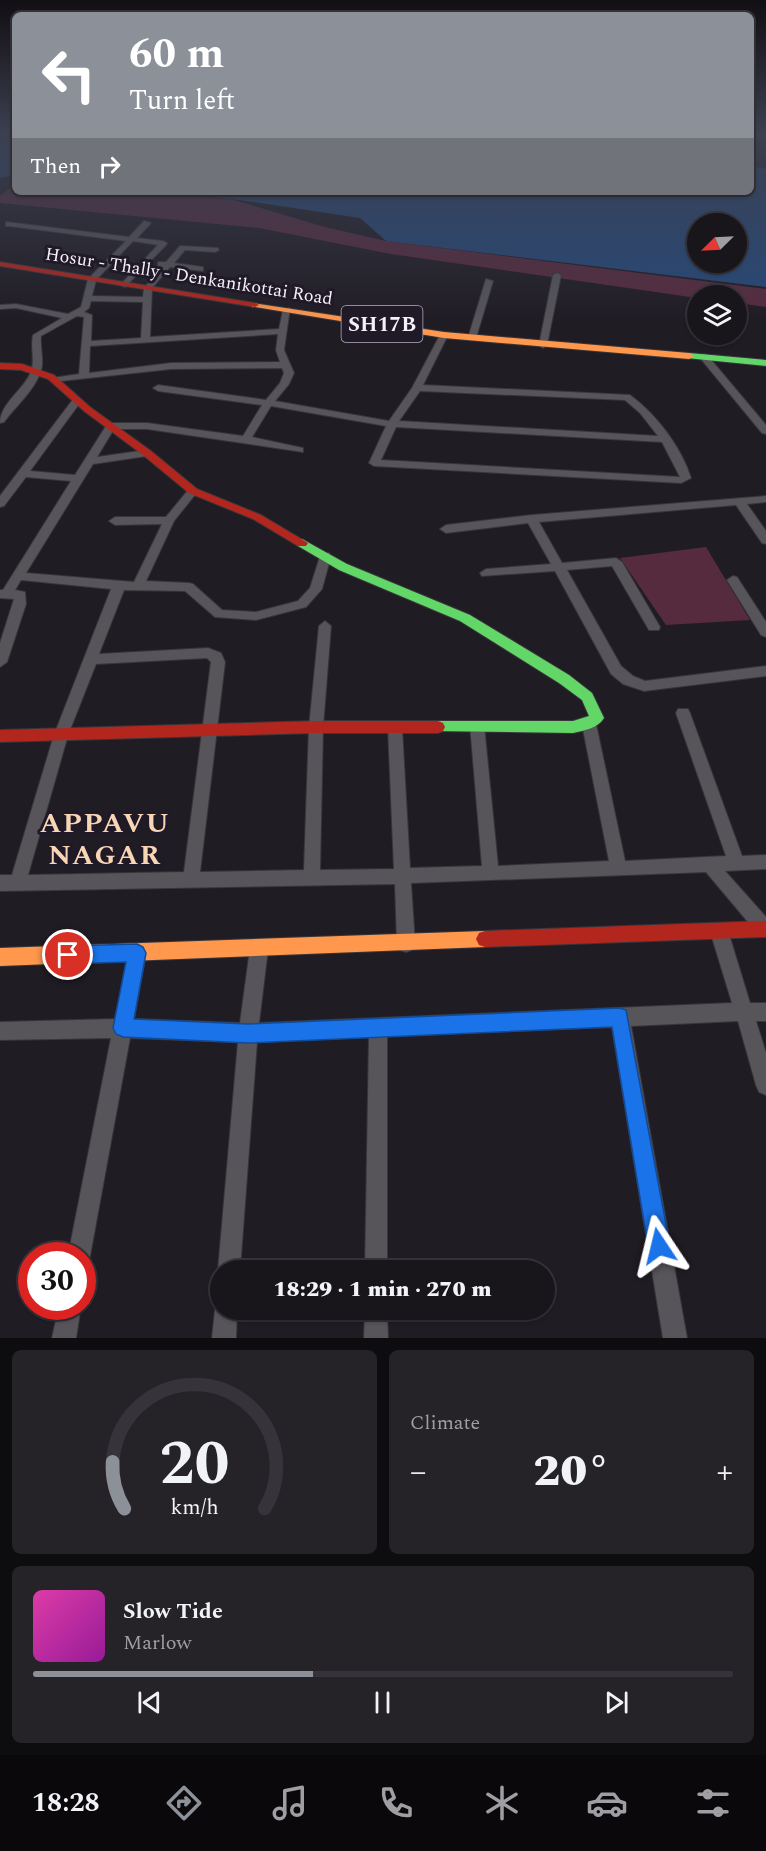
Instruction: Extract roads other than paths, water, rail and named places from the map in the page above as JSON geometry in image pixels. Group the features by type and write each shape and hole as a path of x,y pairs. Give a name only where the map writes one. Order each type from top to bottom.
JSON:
{"street":[{"path":"0,420 36,372 38,360 34,347 37,335 85,308 92,279 147,223"},
{"path":"9,224 163,243 125,285"},
{"path":"146,340 147,294 168,265 186,247 215,250"},
{"path":"156,252 177,255"},
{"path":"146,263 200,269"},
{"name":"Hosur - Thally - Denkanikottai Road","path":"1,266 125,285 147,294 287,310 444,335 766,363"},
{"path":"543,345 557,275"},
{"path":"472,338 489,280"},
{"path":"89,298 147,294"},
{"path":"0,307 16,306 88,315 84,376"},
{"path":"246,439 268,403 284,384 289,373 280,350 287,310"},
{"path":"86,344 283,332"},
{"path":"417,388 627,397 641,408 665,439 686,474 685,479 374,463 392,424 417,388 444,335"},
{"path":"704,357 766,431"},
{"path":"55,380 171,366 286,365"},
{"path":"0,366 22,367 55,380 193,491 257,517 344,567 465,618 587,697 597,718 589,724 573,727 477,725 395,728 316,727 0,736"},
{"path":"158,388 268,403 392,424 665,439"},
{"path":"0,504 77,400"},
{"path":"111,426 131,424 246,439 299,450"},
{"path":"3,595 18,576 111,426"},
{"path":"89,460 147,453"},
{"path":"23,473 78,479"},
{"path":"138,585 169,520 193,491"},
{"path":"446,530 532,519 766,499"},
{"path":"739,501 766,540"},
{"path":"532,519 616,670 628,680 644,686 766,671"},
{"path":"115,521 169,520"},
{"path":"18,576 119,586 189,587 219,614 256,616 302,604 316,589 325,556"},
{"path":"486,573 616,562 654,627"},
{"path":"733,580 766,632"},
{"path":"18,882 61,735 119,586"},
{"path":"0,662 21,595 3,595"},
{"path":"312,878 316,727 325,626"},
{"path":"89,659 208,653 216,656 218,662 191,881"},
{"path":"684,712 736,863"},
{"path":"589,724 618,868"},
{"path":"477,725 491,874"},
{"path":"395,728 406,944"},
{"path":"0,883 491,874 766,862"},
{"path":"709,864 766,929"},
{"path":"0,957 406,944 766,929"},
{"path":"719,931 766,1085"},
{"path":"230,1260 248,1033 259,949"},
{"path":"83,1242 137,953"},
{"path":"1,1036 123,1028 248,1033 766,1012"},
{"path":"620,1017 675,1338"},
{"path":"376,1260 378,1027"},
{"path":"64,1338 67,1320"},
{"path":"224,1338 225,1320"},
{"path":"376,1320 376,1338"}],"water":[{"path":"213,197 766,197 766,287 386,241 360,218"}],"district":[{"name":"APPAVU NAGAR","path":"105,838"}]}
